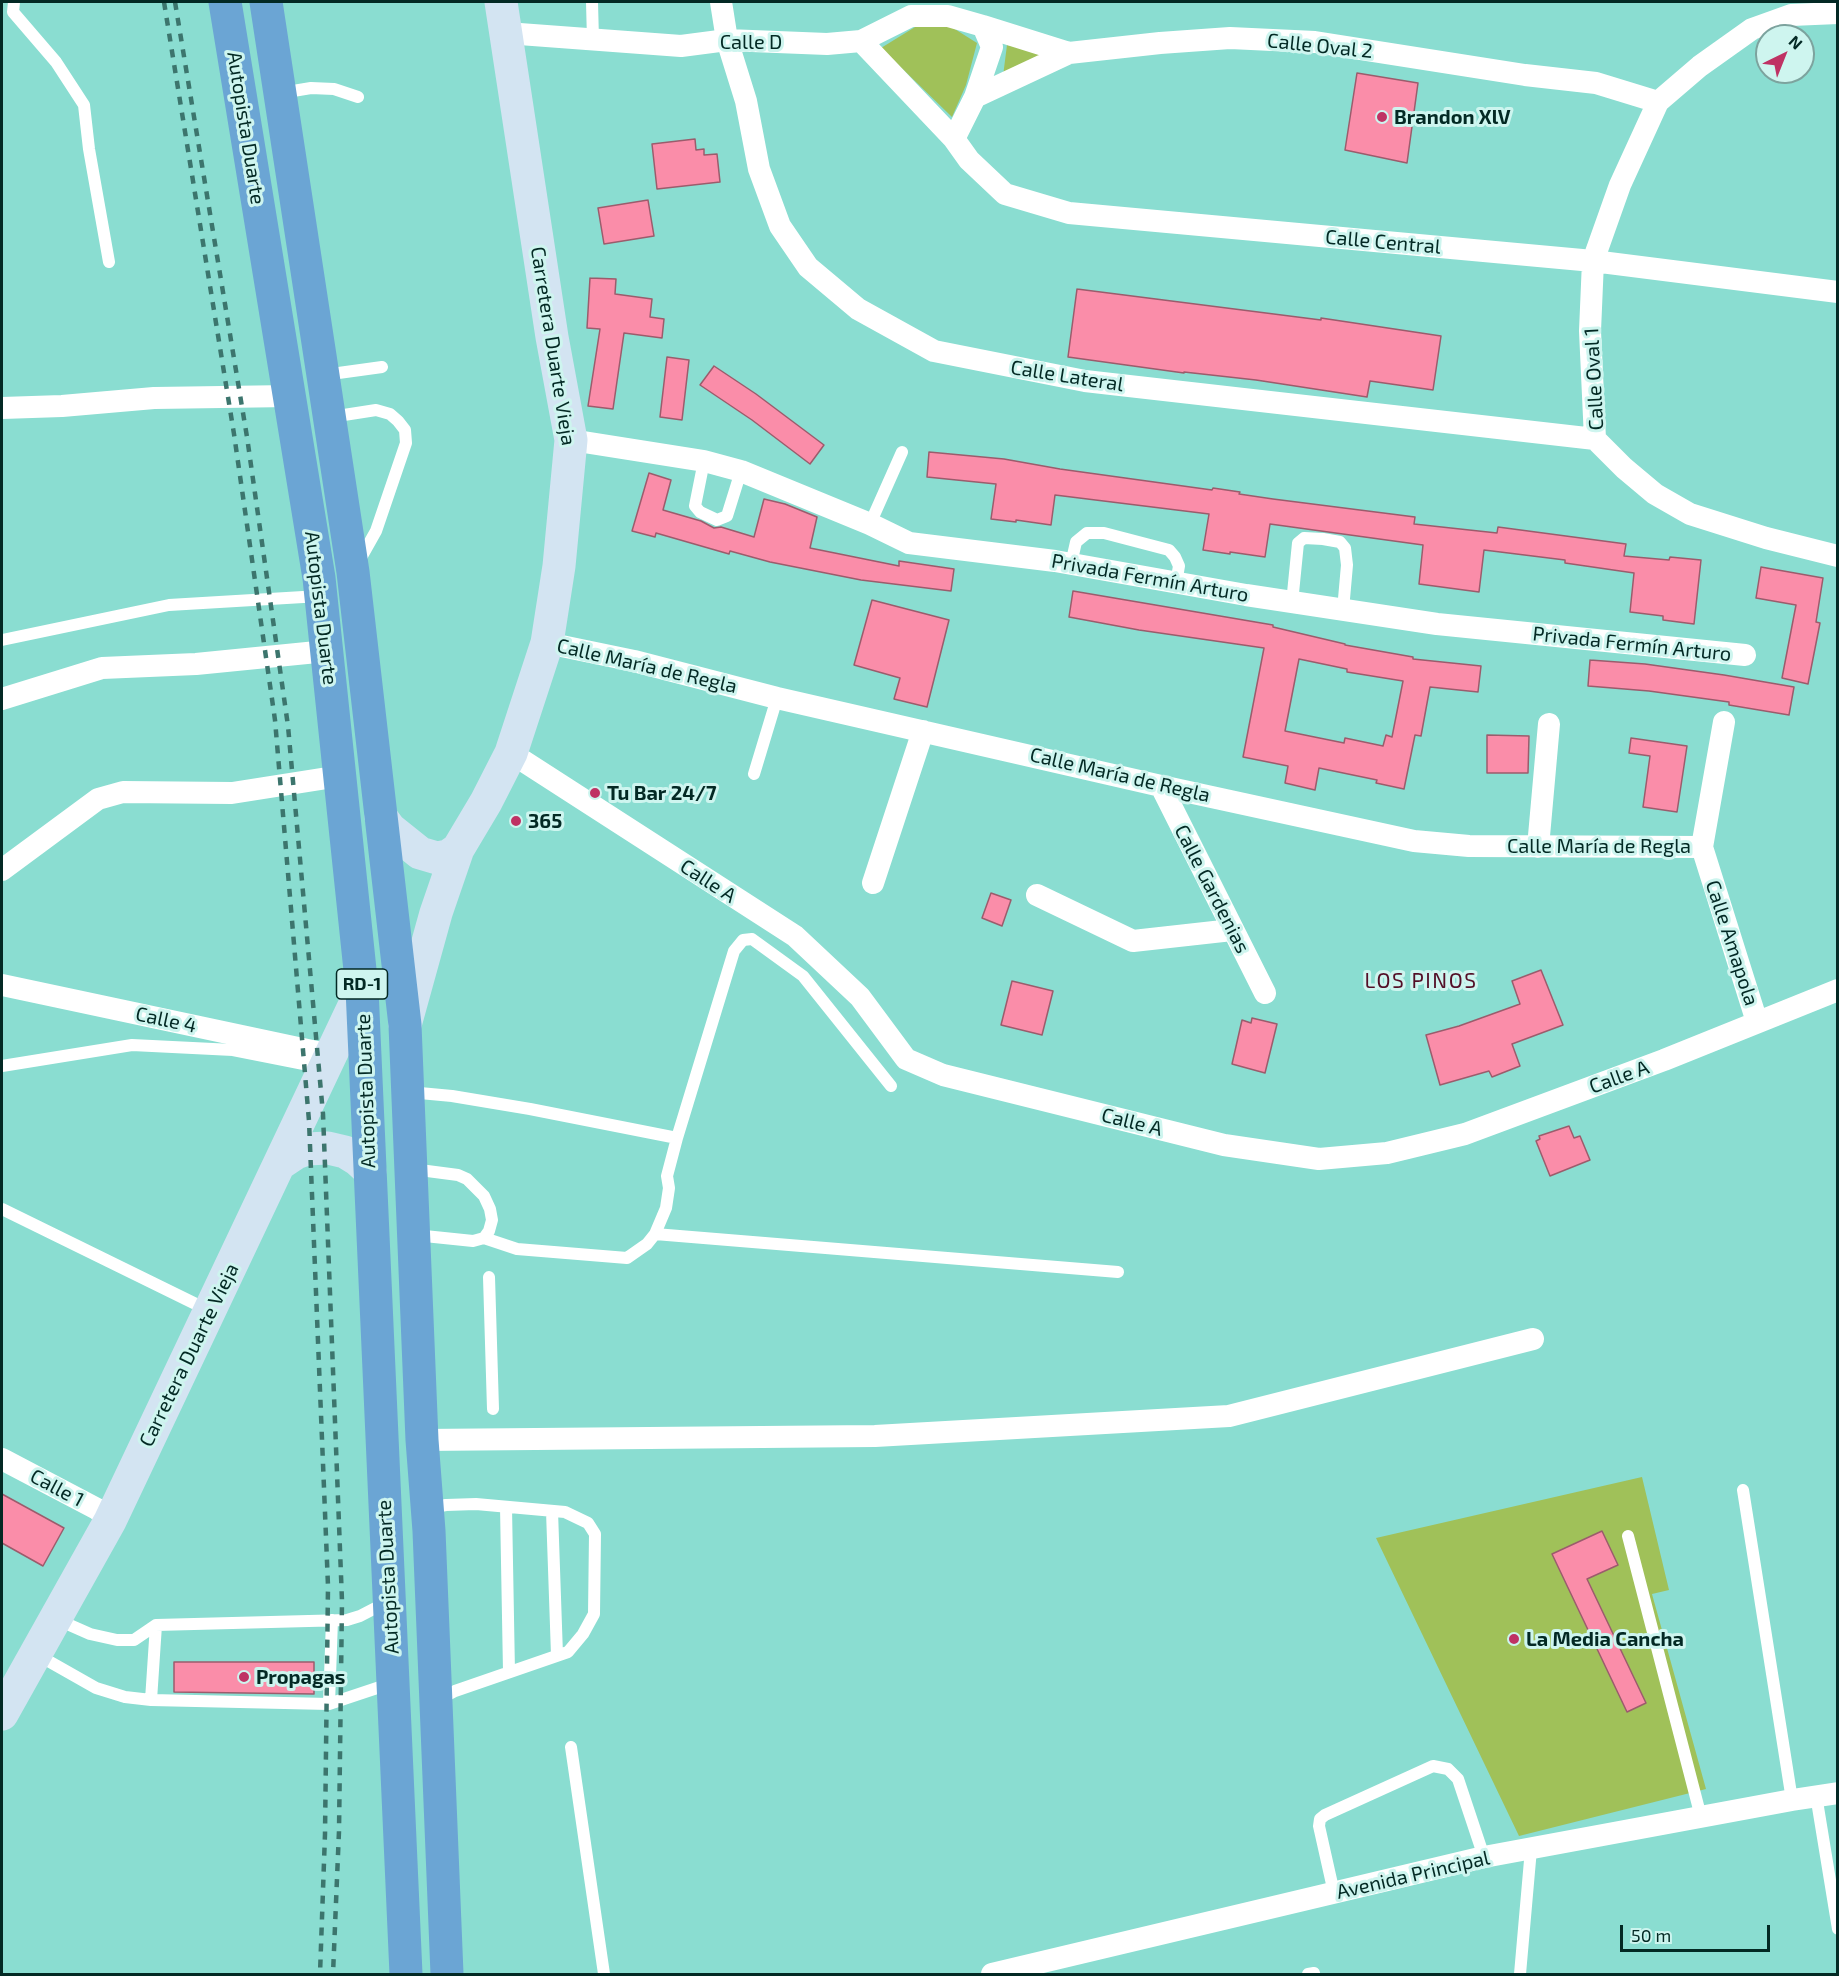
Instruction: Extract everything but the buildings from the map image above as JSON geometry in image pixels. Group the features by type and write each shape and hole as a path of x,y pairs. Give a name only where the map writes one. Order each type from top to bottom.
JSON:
{"highway":[{"name":"Autopista Duarte","path":"225,2 321,596 362,989 406,1974"},
{"name":"Autopista Duarte","path":"266,2 353,572 405,1025 447,1974"}],"main road":[{"name":"Carretera Duarte Vieja","path":"405,1025 436,913 458,849 511,753 547,643 559,566 572,440 552,337 503,17"},
{"path":"381,817 403,841 420,853 437,858 448,856 458,849"},
{"name":"Carretera Duarte Vieja","path":"2,1714 110,1521 362,989"},
{"path":"281,1163 307,1149 328,1148 345,1152 370,1171"}],"street":[{"name":"Calle Lateral","path":"721,2 727,40 746,101 759,169 780,226 808,267 858,309 934,351 1085,381 1595,439"},
{"path":"1593,261 1620,185 1658,102 1700,66 1752,29 1791,15 1828,9"},
{"name":"Calle D","path":"503,17 592,40 681,46 727,40 826,44 861,40 911,16 948,16 983,26"},
{"path":"861,40 954,139 975,98 992,47 983,26"},
{"name":"Calle Oval 2","path":"983,26 1069,53 1230,38 1315,42 1525,75 1596,83 1658,102"},
{"path":"975,98 1069,53"},
{"name":"Calle Central","path":"954,139 969,160 1005,194 1069,213 1593,261 1838,292"},
{"name":"Calle Oval 1","path":"1593,261 1590,343 1595,439 1655,494 1690,514 1766,538 1838,556"},
{"path":"2,408 62,406 154,398 290,396"},
{"name":"Privada Fermín Arturo","path":"572,440 704,460 741,471 870,524 909,543 1071,564 1292,603 1437,624 1745,655"},
{"name":"Calle María de Regla","path":"547,643 634,661 777,698 1161,786 1414,841 1469,846 1702,847"},
{"path":"2,699 102,668 196,664 327,651"},
{"name":"Calle Amapola","path":"1725,722 1702,847 1757,1022"},
{"path":"1538,846 1549,724"},
{"path":"873,883 923,730"},
{"name":"Calle A","path":"511,753 795,936 860,998 906,1059 944,1075 1224,1145 1319,1159 1387,1153 1466,1134 1664,1060 1838,990"},
{"path":"2,870 98,799 123,792 232,793 340,776"},
{"name":"Calle Gardenias","path":"1161,786 1265,993"},
{"path":"1036,895 1133,941 1232,930"},
{"name":"Calle 4","path":"2,985 328,1062"},
{"path":"422,1440 875,1436 1229,1416 1533,1339"},
{"name":"Calle 1","path":"2,1459 97,1509 110,1521"},
{"name":"Avenida Principal","path":"992,1974 1484,1857 1827,1794"}],"lane":[{"path":"14,2 13,12 56,62 84,105 89,148 109,262"},
{"path":"592,2 592,40"},
{"path":"280,93 311,88 334,89 358,97"},
{"path":"323,375 382,367"},
{"path":"329,417 376,410 390,414 405,430 406,443 376,531 353,572"},
{"path":"870,524 902,452"},
{"path":"704,460 695,506 700,512 717,520 727,516 741,471"},
{"path":"1071,564 1077,542 1087,533 1104,533 1169,550 1175,556 1179,566 1176,583"},
{"path":"1292,603 1298,543 1304,538 1323,539 1340,542 1345,548 1347,565 1343,610"},
{"path":"2,640 169,605 321,596"},
{"path":"754,774 777,698"},
{"path":"414,1235 473,1241 484,1238 518,1249 627,1258 647,1244 655,1234 666,1208 669,1188 667,1176 677,1138 734,951 743,940 752,939 803,976 891,1086"},
{"path":"2,1066 132,1046 233,1050 328,1062"},
{"path":"408,1092 496,1104 677,1138"},
{"path":"411,1169 458,1175 474,1185 484,1196 490,1209 492,1220 484,1238"},
{"path":"2,1209 210,1311"},
{"path":"655,1234 1118,1272"},
{"path":"489,1277 493,1409"},
{"path":"1743,1490 1792,1800"},
{"path":"427,1508 446,1504 565,1512 588,1523 595,1534 594,1614 584,1634 568,1652 455,1691 436,1701"},
{"path":"506,1507 509,1672"},
{"path":"552,1511 557,1655"},
{"path":"1628,1536 1701,1817"},
{"path":"55,1619 90,1634 117,1640 134,1640 156,1625 347,1620 360,1616 389,1600"},
{"path":"328,1704 332,1620"},
{"path":"151,1700 156,1625"},
{"path":"35,1653 96,1688 125,1697 151,1700 328,1704 393,1683"},
{"path":"571,1747 604,1974"},
{"path":"1334,1893 1319,1826 1320,1819 1433,1766 1448,1769 1458,1779 1484,1857"},
{"path":"1827,1794 1838,1929"},
{"path":"1520,1974 1531,1849"}],"green space":[{"path":"920,24 950,26 977,43 966,85 952,117 881,48"},
{"path":"1007,45 1055,56 1003,76"},
{"path":"1642,1477 1669,1590 1652,1594 1706,1789 1519,1836 1376,1538"}],"railway":[{"path":"164,2 234,434 275,720 309,1121 328,1586 325,1834 320,1974"},
{"path":"175,2 247,437 288,726 323,1114 342,1601 339,1831 333,1974"}],"place":[{"name":"Brandon XlV","path":"1382,117"},
{"name":"Tu Bar 24/7","path":"595,793"},
{"name":"365","path":"516,821"},
{"name":"La Media Cancha","path":"1514,1639"},
{"name":"Propagas","path":"244,1677"}],"district":[{"name":"LOS PINOS","path":"1421,981"}]}
